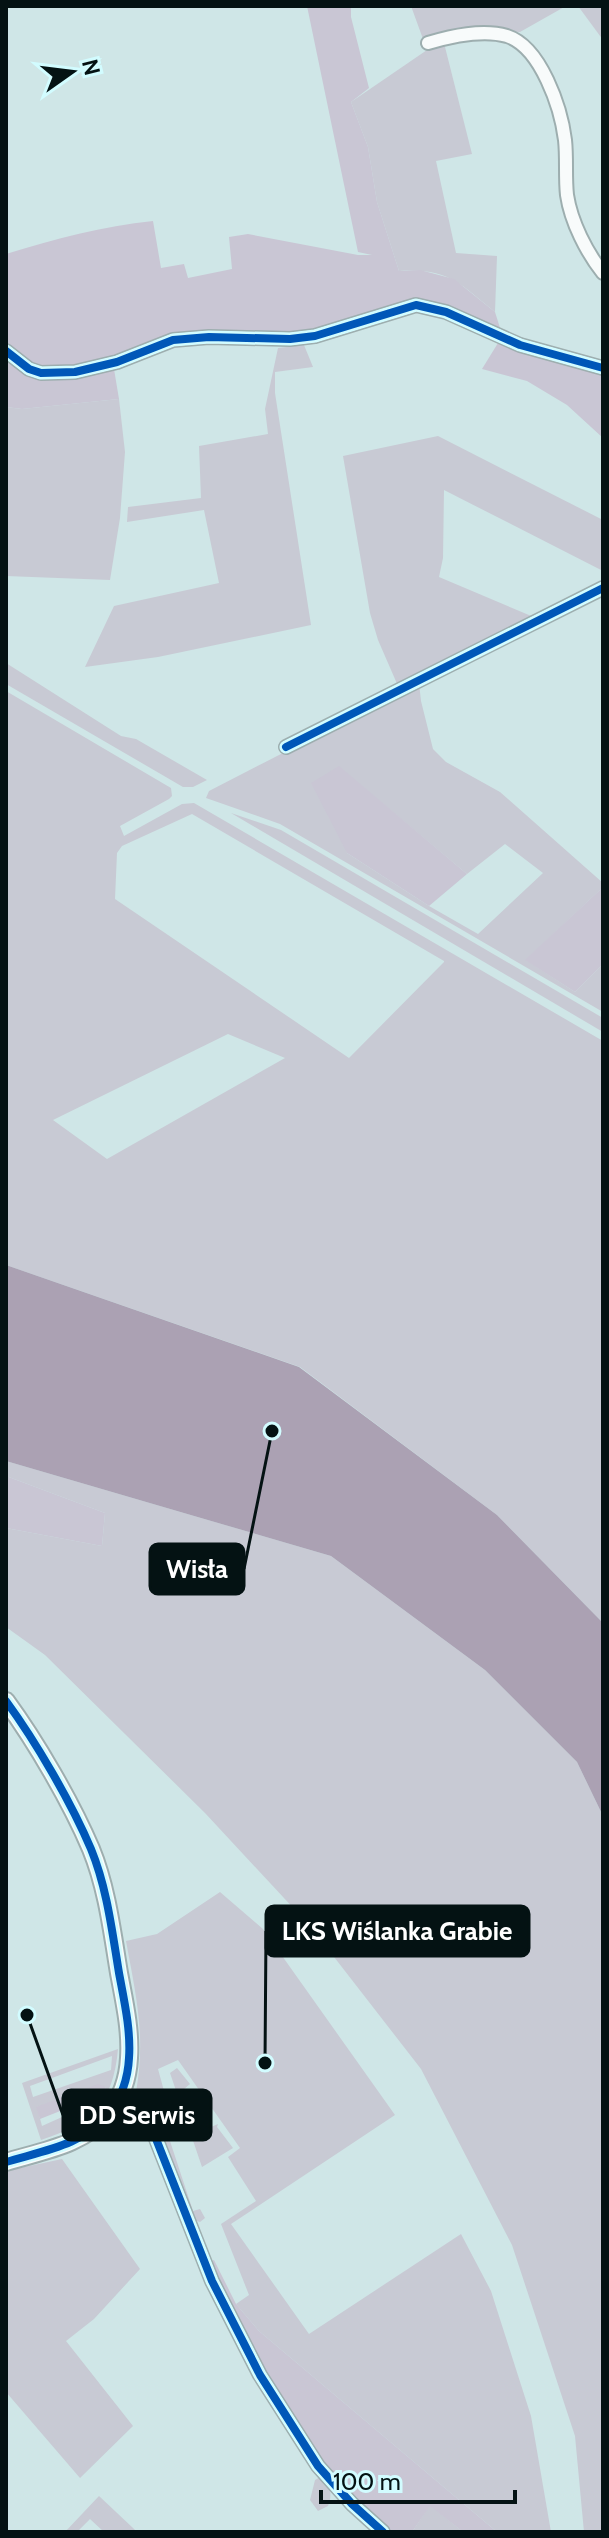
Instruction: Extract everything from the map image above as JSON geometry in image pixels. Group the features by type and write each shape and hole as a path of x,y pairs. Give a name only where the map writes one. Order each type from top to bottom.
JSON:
{"street":[{"path":"428,43 467,35 509,37 538,64 559,110 565,137 567,196 583,240 603,273"},
{"path":"6,351 29,369 41,373 75,372 117,362 173,340 315,336 416,305 446,312 520,345 603,368"},
{"path":"286,747 603,588"},
{"path":"6,1701 82,1831 100,1874 129,2044 126,2078 118,2098 99,2124 79,2138 6,2162"},
{"path":"118,2098 137,2106 147,2116 212,2281 281,2411 334,2485 383,2532"}],"shaded area":[{"path":"307,6 351,6 369,88 351,102 368,147 377,202 399,271 420,270 454,279 495,312 501,331 414,302 296,334 162,338 112,357 119,399 22,409 6,407 6,254 79,234 153,221 161,268 184,264 188,278 232,269 229,237 248,234 372,255 358,252"},
{"path":"411,6 566,6 520,32 462,30 423,39"},
{"path":"578,6 603,6 603,40"},
{"path":"444,43 472,154 436,161 456,253 497,256 495,312 462,285 441,275 399,271 377,202 368,147 351,102 427,50"},
{"path":"498,343 603,374 603,438 567,405 527,381 482,369"},
{"path":"304,345 313,367 275,372 275,393 311,625 158,657 85,667 114,606 219,583 204,510 127,522 128,507 201,498 199,446 268,434 265,409 278,348"},
{"path":"119,399 125,452 120,518 110,580 6,576 6,407 22,409"},
{"path":"438,436 603,520 603,571 444,490 443,558 439,577 536,618 398,686 370,613 343,456"},
{"path":"6,663 121,736 136,739 207,780 193,787 183,787 6,684"},
{"path":"419,683 433,749 446,762 500,792 603,883 603,887 526,960 575,992 603,964 603,1012 280,824 206,798 209,791","holes":["339,767 467,874 505,844 543,873 478,934 347,853"]},
{"path":"6,691 171,788 172,796 169,799 120,826 124,836 182,804 194,803 603,1041 603,1623 497,1515 300,1367 6,1265","holes":["192,814 444,961 444,962 349,1058 115,899 117,853 122,846","228,1034 285,1058 107,1159 53,1120"]},
{"path":"339,766 467,874 429,906 347,853 311,783"},
{"path":"231,813 281,830 603,1018 603,1032"},
{"path":"603,887 603,964 575,992 525,960"},
{"path":"6,1265 299,1367 497,1515 603,1623 603,1816 577,1762 485,1670 331,1556 6,1461"},
{"path":"6,1461 331,1556 485,1670 577,1762 603,1816 603,2532 584,2532 575,2436 512,2245 421,2069 310,1926 205,1813 45,1655 6,1627 6,1528 102,1546 105,1513 6,1476"},
{"path":"6,1476 105,1513 102,1546 6,1528"},
{"path":"220,1892 263,1929 395,2115 231,2224 309,2334 461,2234 491,2291 531,2416 551,2532 497,2532 259,2331 236,2304 249,2295 221,2224 256,2201 228,2157 240,2148 178,2060 158,2069 170,2113 165,2117 153,2117 149,2106 136,2092 140,2034 126,1941 157,1934"},
{"path":"118,2049 111,2084 97,2109 74,2126 41,2140 22,2083","holes":["112,2056 111,2070 33,2097 30,2086","106,2087 100,2100 42,2126 37,2107"]},
{"path":"177,2068 190,2084 184,2089 211,2127 218,2124 217,2127 233,2148 202,2167 170,2073"},
{"path":"98,2084 106,2087 103,2094 40,2119 36,2107"},
{"path":"164,2127 175,2127 177,2134 169,2138 193,2211 200,2209 205,2218 200,2222 191,2219 160,2138"},
{"path":"62,2159 140,2269 94,2319 66,2341 133,2426 80,2478 6,2392 6,2171"},
{"path":"214,2260 236,2304 259,2331 497,2532 463,2532 430,2506 412,2532 393,2532 355,2500 311,2448 273,2388 208,2263"},
{"path":"322,2476 329,2486 330,2498 328,2506 318,2511 310,2500 315,2480"},
{"path":"99,2496 137,2532 104,2532 90,2519 77,2532 65,2532"},
{"path":"430,2505 463,2532 412,2532"}],"cycle path":[{"path":"6,351 29,369 41,373 75,372 117,362 173,340 315,336 416,305 446,312 520,345 603,368"},
{"path":"286,747 603,588"},
{"path":"6,1701 63,1792 97,1864 127,2015 129,2047 123,2088 113,2108 99,2125 62,2146 6,2162"},
{"path":"118,2098 137,2106 147,2116 212,2281 260,2375 318,2466 352,2504 383,2532"}],"place":[{"name":"Wisła","path":"272,1431"},
{"name":"DD Serwis","path":"27,2015"},
{"name":"LKS Wiślanka Grabie","path":"265,2063"}]}
